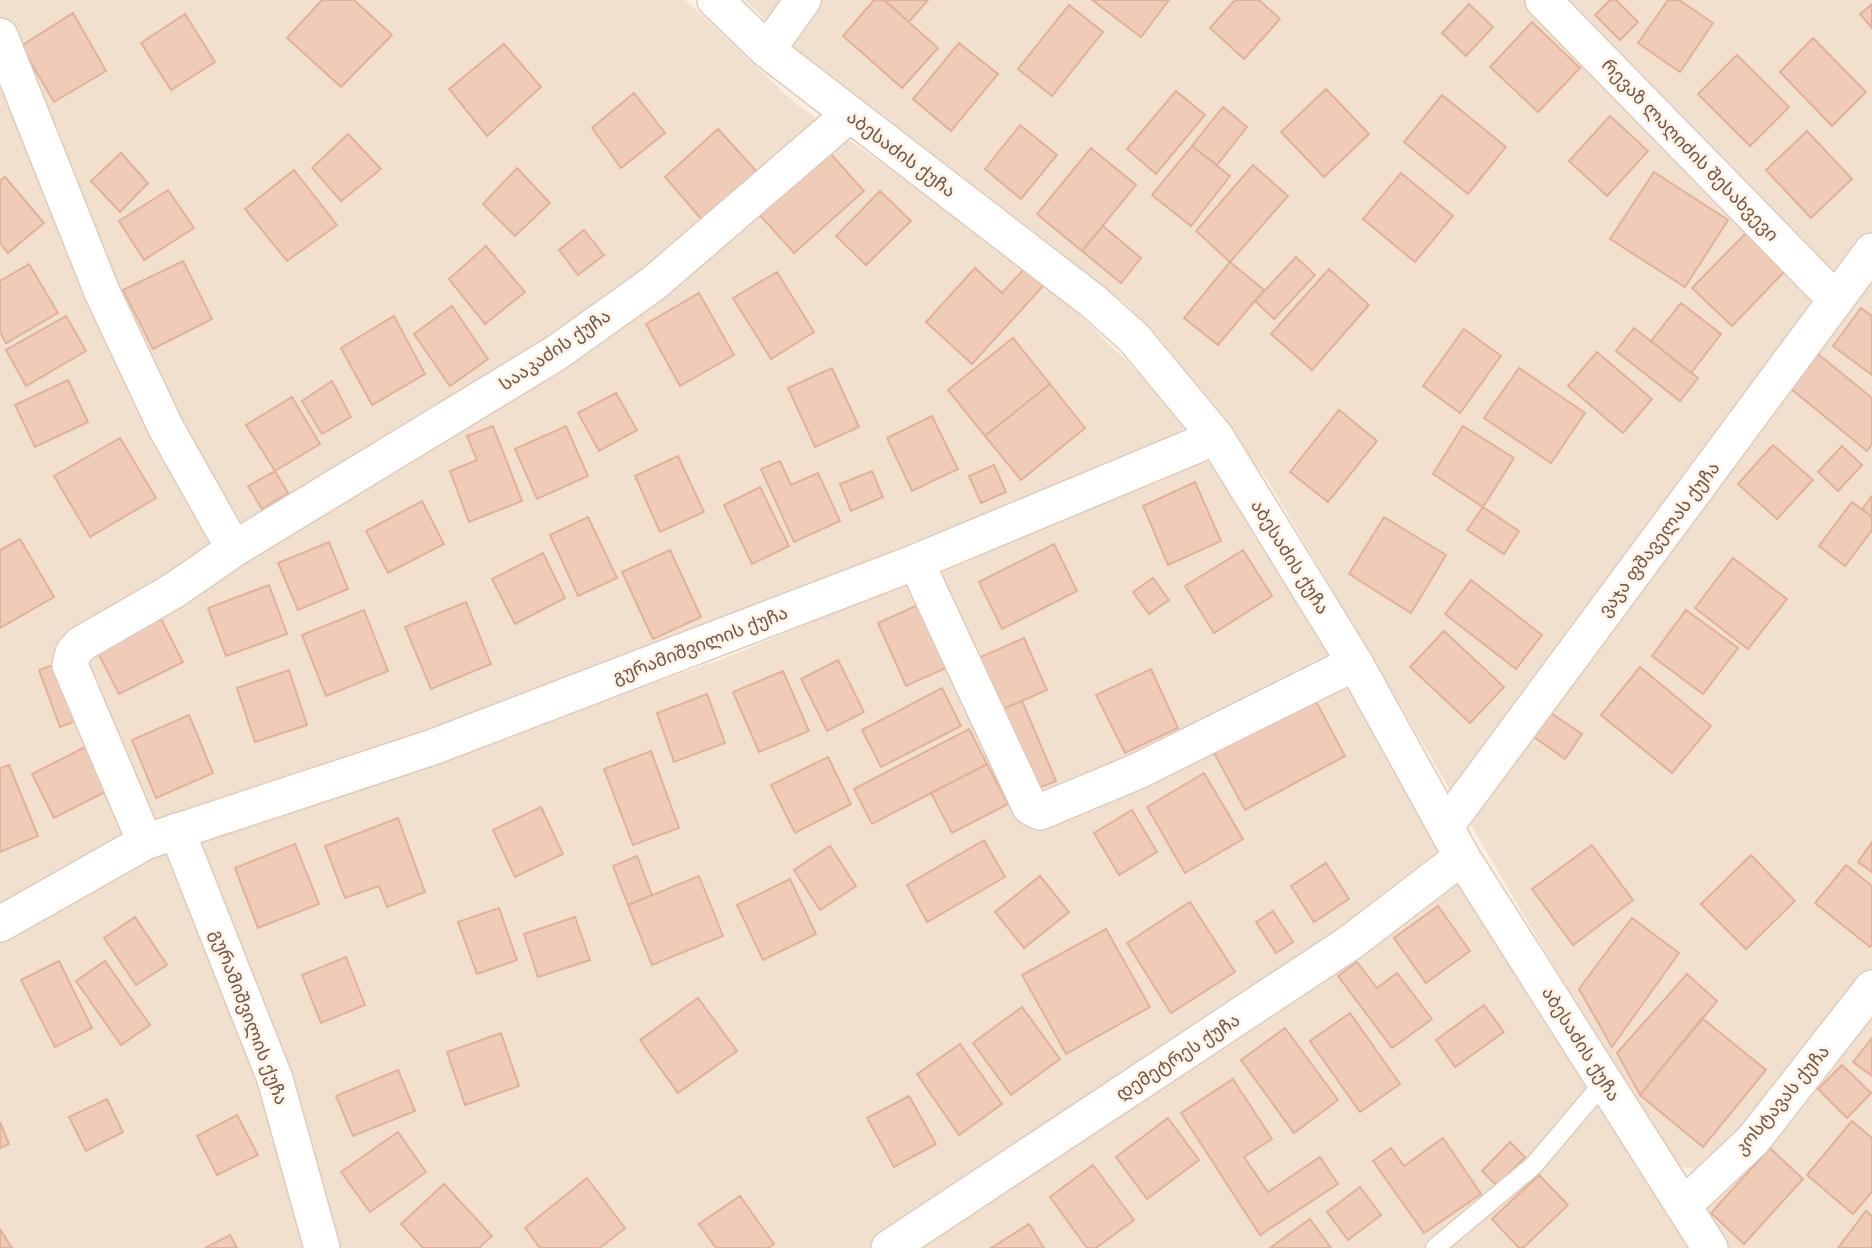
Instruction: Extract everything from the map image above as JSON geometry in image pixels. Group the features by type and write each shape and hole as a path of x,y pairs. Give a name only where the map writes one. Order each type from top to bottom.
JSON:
{"street":[{"name":"აბესაძის ქუჩა","path":"715,0 766,50 1094,302 1134,338 1216,437 1355,663 1462,857 1710,1248"},
{"path":"766,50 803,0"},
{"name":"რევაზ ლაღიძის შესახვევი","path":"1543,0 1836,300"},
{"path":"0,36 102,292 166,428 234,549"},
{"name":"სააკაძის ქუჩა","path":"81,644 173,591 234,549 556,353 654,283 849,115"},
{"name":"ვაჯა ფშაველას ქუჩა","path":"1446,826 1872,251"},
{"name":"გურამიშვილის ქუჩა","path":"0,924 161,837 433,747 916,562 1216,437"},
{"path":"916,562 1030,807 1040,812 1138,771 1355,663"},
{"name":"გურამიშვილის ქუჩა","path":"81,644 73,653 70,665 161,837 275,1079 322,1248"},
{"name":"დემეტრეს ქუჩა","path":"889,1248 1352,942 1462,857"},
{"name":"კოსტავას ქუჩა","path":"1683,1206 1753,1140 1872,988"}],"lane":[{"path":"1435,1248 1534,1165 1605,1081"}],"shaded area":[{"path":"0,0 685,0 796,104 1024,261 1185,418 1181,439 0,908"},
{"path":"745,0 1872,0 1872,973 1709,1171 1671,1165 1269,482 1131,308 811,64"},
{"path":"1202,459 1217,468 1692,1248 0,1248 0,941 165,850 723,659"},
{"path":"1872,1010 1872,1248 1723,1248 1699,1211"}],"building":[{"path":"322,0 354,0 392,35 341,87 287,38"},
{"path":"874,0 884,0 938,48 902,88 843,36"},
{"path":"884,0 928,0 909,22"},
{"path":"1092,0 1169,0 1141,37"},
{"path":"1235,0 1259,0 1280,19 1244,59 1210,28"},
{"path":"1610,0 1616,0 1638,22 1620,40 1595,15"},
{"path":"1668,0 1679,0 1713,23 1680,72 1638,43"},
{"path":"1469,4 1493,27 1466,56 1442,33"},
{"path":"1872,4 1872,28 1860,14"},
{"path":"1069,5 1103,32 1052,96 1018,69"},
{"path":"73,13 106,71 54,102 21,46"},
{"path":"185,14 215,62 171,90 141,43"},
{"path":"1532,22 1580,68 1538,112 1490,67"},
{"path":"1813,38 1866,92 1832,126 1780,72"},
{"path":"959,43 998,74 951,131 913,99"},
{"path":"504,44 541,87 487,136 449,89"},
{"path":"1737,55 1789,107 1750,146 1698,94"},
{"path":"1326,89 1369,134 1324,177 1281,132"},
{"path":"1176,91 1205,115 1156,174 1127,149"},
{"path":"634,93 665,133 621,168 592,128"},
{"path":"1442,95 1506,147 1468,194 1404,142"},
{"path":"1223,107 1247,127 1217,165 1192,146"},
{"path":"1610,116 1648,151 1607,196 1569,161"},
{"path":"1020,125 1057,155 1021,199 985,169"},
{"path":"718,129 758,173 704,222 665,177"},
{"path":"1807,131 1852,179 1811,218 1766,170"},
{"path":"348,134 381,169 341,201 312,168"},
{"path":"1192,146 1230,176 1191,226 1152,195"},
{"path":"1091,148 1136,185 1082,251 1037,214"},
{"path":"828,151 864,191 794,253 758,213"},
{"path":"121,153 148,183 120,212 91,181"},
{"path":"1253,165 1288,196 1230,262 1196,231"},
{"path":"517,168 550,203 515,236 483,204"},
{"path":"294,170 337,225 287,261 245,209"},
{"path":"1654,172 1728,220 1685,287 1610,239"},
{"path":"1401,173 1453,216 1415,262 1363,219"},
{"path":"5,177 44,223 8,253 0,243 0,181"},
{"path":"168,190 194,228 144,260 119,221"},
{"path":"880,191 911,221 866,265 836,236"},
{"path":"1103,226 1141,258 1121,283 1082,251"},
{"path":"584,230 604,255 578,275 559,250"},
{"path":"1747,232 1786,270 1732,326 1692,288"},
{"path":"486,246 525,292 485,324 449,279"},
{"path":"1296,257 1315,275 1274,319 1255,301"},
{"path":"183,261 212,319 153,349 123,290"},
{"path":"1230,262 1264,290 1218,345 1184,318"},
{"path":"29,264 58,313 6,343 0,332 0,281"},
{"path":"975,268 1002,293 1024,269 1043,286 972,364 926,322"},
{"path":"1329,269 1369,305 1312,370 1271,334"},
{"path":"777,272 814,332 771,359 733,298"},
{"path":"699,293 734,355 680,386 646,324"},
{"path":"1681,303 1721,334 1691,373 1651,341"},
{"path":"452,306 488,359 450,386 414,334"},
{"path":"1861,308 1872,316 1872,375 1833,346"},
{"path":"66,316 86,351 26,386 6,350"},
{"path":"394,316 425,374 372,405 341,348"},
{"path":"1634,328 1698,378 1680,401 1616,351"},
{"path":"1464,329 1501,356 1460,413 1423,386"},
{"path":"1013,338 1050,384 985,436 948,390"},
{"path":"1597,352 1652,399 1623,433 1568,386"},
{"path":"1818,354 1872,398 1872,444 1867,451 1790,388"},
{"path":"832,368 859,427 815,447 788,388"},
{"path":"1519,368 1585,413 1551,463 1484,418"},
{"path":"68,380 88,422 35,447 15,405"},
{"path":"332,381 351,417 322,434 302,401"},
{"path":"1050,384 1085,428 1021,480 985,436"},
{"path":"616,393 637,430 599,451 578,413"},
{"path":"292,397 320,444 275,471 246,425"},
{"path":"1339,410 1377,441 1328,502 1290,472"},
{"path":"932,416 958,469 912,491 887,438"},
{"path":"493,426 522,501 469,522 450,471 477,460 467,436"},
{"path":"566,426 588,476 537,499 515,449"},
{"path":"1463,426 1514,458 1483,507 1433,474"},
{"path":"120,438 156,498 90,537 54,476"},
{"path":"1773,445 1813,480 1777,519 1738,484"},
{"path":"1842,446 1862,465 1838,491 1818,472"},
{"path":"678,456 704,512 660,532 635,476"},
{"path":"780,461 791,485 818,473 840,521 794,542 761,469"},
{"path":"994,465 1006,492 981,503 969,476"},
{"path":"275,471 288,493 262,509 248,486"},
{"path":"872,471 883,497 851,511 840,484"},
{"path":"1195,482 1221,541 1168,565 1143,506"},
{"path":"760,487 789,546 752,564 724,505"},
{"path":"1872,496 1872,517 1862,509"},
{"path":"422,501 444,544 388,573 366,531"},
{"path":"1852,502 1872,517 1872,530 1845,566 1819,546"},
{"path":"1483,507 1519,531 1504,554 1467,530"},
{"path":"588,517 617,578 578,596 550,535"},
{"path":"1384,517 1446,555 1411,613 1349,574"},
{"path":"20,539 54,597 0,628 0,550"},
{"path":"329,542 348,589 298,610 278,563"},
{"path":"1054,544 1077,591 1002,629 979,582"},
{"path":"670,550 701,617 653,639 622,572"},
{"path":"1243,550 1272,596 1214,633 1185,586"},
{"path":"543,553 565,598 515,624 492,579"},
{"path":"1733,558 1787,599 1748,649 1695,608"},
{"path":"1153,578 1169,600 1149,614 1133,592"},
{"path":"1471,580 1542,635 1516,669 1445,614"},
{"path":"269,585 287,634 226,656 208,608"},
{"path":"466,602 491,664 431,689 405,627"},
{"path":"920,604 948,667 906,686 878,623"},
{"path":"364,610 388,671 326,696 302,635"},
{"path":"1686,610 1738,648 1703,694 1652,656"},
{"path":"160,617 183,662 119,694 96,649"},
{"path":"1444,631 1504,687 1470,723 1410,667"},
{"path":"1024,638 1047,690 996,712 974,660"},
{"path":"838,660 864,712 827,731 801,679"},
{"path":"59,663 81,719 60,727 39,670"},
{"path":"1640,667 1711,726 1672,773 1601,715"},
{"path":"1151,669 1178,728 1125,753 1096,695"},
{"path":"289,670 307,725 255,742 237,688"},
{"path":"783,671 809,731 759,752 733,692"},
{"path":"942,688 961,726 881,767 862,730"},
{"path":"707,694 725,743 674,762 657,713"},
{"path":"1312,694 1345,756 1245,810 1212,749"},
{"path":"1022,701 1056,781 1031,791 996,712"},
{"path":"1551,713 1582,734 1565,759 1534,737"},
{"path":"189,715 213,773 156,798 132,740"},
{"path":"969,729 987,764 872,824 854,789"},
{"path":"85,747 107,791 54,818 32,774"},
{"path":"651,751 679,828 633,845 604,769"},
{"path":"828,757 851,804 795,833 771,785"},
{"path":"987,764 1008,804 952,833 931,793"},
{"path":"9,765 38,836 0,852 0,768"},
{"path":"1204,773 1243,839 1185,873 1147,807"},
{"path":"541,807 563,854 515,877 493,830"},
{"path":"1132,810 1157,852 1119,875 1094,833"},
{"path":"398,818 425,892 387,907 379,886 345,898 325,846"},
{"path":"984,840 1005,877 927,922 907,885"},
{"path":"1872,842 1872,872 1858,862"},
{"path":"295,844 319,904 258,928 235,868"},
{"path":"1592,845 1633,900 1573,945 1532,889"},
{"path":"830,846 856,886 820,910 794,870"},
{"path":"1751,855 1795,901 1746,949 1701,904"},
{"path":"637,856 652,895 628,905 613,866"},
{"path":"1326,863 1349,899 1314,922 1291,886"},
{"path":"1846,865 1872,886 1870,947 1815,903"},
{"path":"699,876 723,936 652,965 628,905"},
{"path":"1040,876 1069,912 1024,948 995,912"},
{"path":"790,879 816,934 763,960 737,905"},
{"path":"1190,902 1235,972 1171,1013 1127,943"},
{"path":"1438,906 1470,951 1426,983 1394,938"},
{"path":"499,908 517,960 477,974 458,922"},
{"path":"1273,911 1293,942 1276,953 1256,922"},
{"path":"135,917 167,965 136,985 104,938"},
{"path":"575,917 590,960 538,977 524,934"},
{"path":"1632,918 1679,953 1612,1047 1579,989"},
{"path":"1106,929 1150,1007 1066,1054 1022,975"},
{"path":"346,957 365,1005 321,1023 302,975"},
{"path":"59,961 92,1028 55,1047 21,980"},
{"path":"105,961 150,1025 121,1045 76,981"},
{"path":"1357,962 1377,988 1397,973 1432,1019 1392,1048 1338,976"},
{"path":"1687,974 1717,1001 1640,1095 1617,1053"},
{"path":"698,998 737,1051 678,1093 640,1040"},
{"path":"1484,1005 1504,1032 1455,1067 1436,1040"},
{"path":"1022,1007 1060,1059 1011,1095 973,1043"},
{"path":"1350,1013 1400,1084 1360,1112 1310,1041"},
{"path":"1702,1018 1766,1070 1703,1147 1640,1095"},
{"path":"1285,1028 1338,1100 1294,1133 1241,1060"},
{"path":"501,1033 519,1086 465,1105 447,1052"},
{"path":"1872,1038 1872,1076 1853,1062"},
{"path":"960,1044 1002,1104 959,1135 917,1074"},
{"path":"1842,1065 1871,1093 1847,1118 1818,1089"},
{"path":"398,1070 415,1111 353,1136 336,1096"},
{"path":"1233,1079 1272,1139 1244,1157 1268,1192 1320,1157 1338,1184 1260,1235 1181,1113"},
{"path":"909,1096 936,1144 894,1167 867,1118"},
{"path":"107,1099 123,1132 86,1151 69,1117"},
{"path":"237,1115 258,1155 217,1175 197,1136"},
{"path":"1168,1118 1199,1160 1147,1199 1116,1157"},
{"path":"1852,1121 1872,1138 1872,1192 1853,1214 1807,1175"},
{"path":"0,1122 9,1144 0,1148"},
{"path":"398,1132 426,1172 370,1212 341,1172"},
{"path":"1443,1138 1481,1194 1424,1233 1373,1161 1391,1148 1404,1166"},
{"path":"1510,1142 1525,1157 1497,1186 1482,1171"},
{"path":"1770,1148 1803,1179 1744,1244 1711,1213"},
{"path":"1093,1165 1134,1220 1096,1248 1087,1248 1050,1197"},
{"path":"1539,1175 1568,1205 1523,1248 1519,1248 1492,1219"},
{"path":"587,1178 625,1228 600,1248 540,1248 525,1228"},
{"path":"444,1184 492,1236 479,1248 423,1248 401,1224"},
{"path":"1360,1187 1381,1215 1348,1240 1327,1212"},
{"path":"740,1196 774,1244 768,1248 716,1248 699,1224"},
{"path":"1866,1211 1872,1216 1872,1248 1838,1248"},
{"path":"1310,1219 1331,1248 1270,1248"},
{"path":"1029,1224 1044,1248 991,1248"},
{"path":"0,1229 12,1248 0,1248"},
{"path":"230,1235 237,1248 205,1248"}]}
